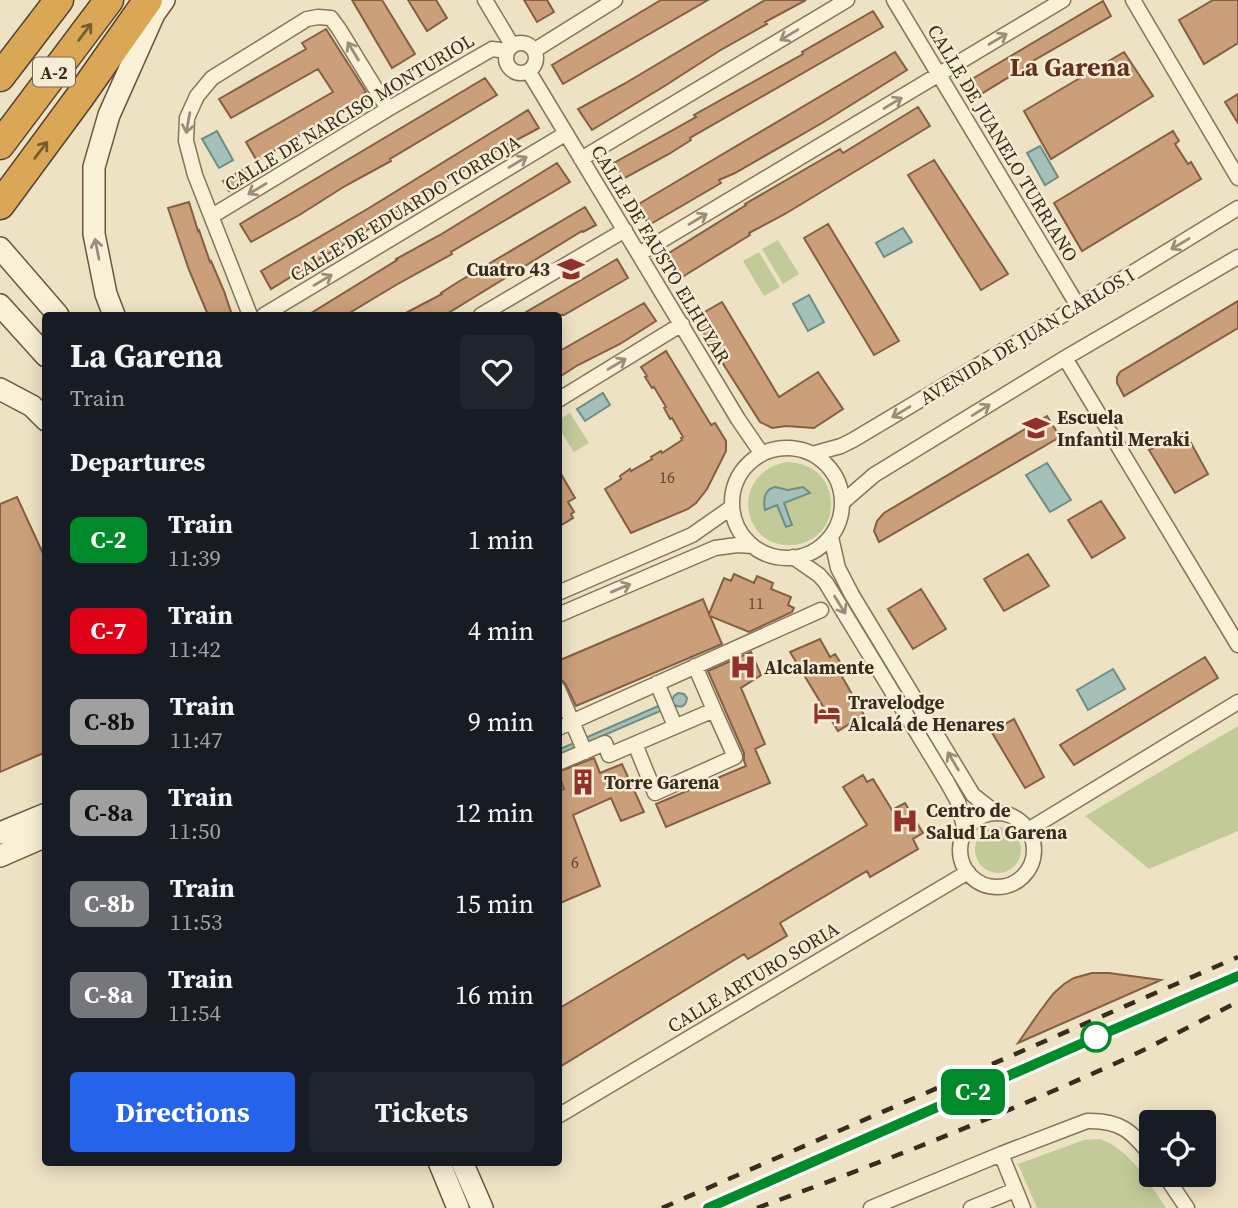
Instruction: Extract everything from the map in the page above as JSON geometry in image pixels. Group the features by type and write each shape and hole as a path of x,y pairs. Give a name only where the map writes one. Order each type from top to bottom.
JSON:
{"highway":[{"name":"A-2","path":"0,77 60,0"},
{"name":"A-2","path":"0,145 109,0"},
{"path":"0,205 148,0"}],"street":[{"path":"113,312 106,294 94,234 94,166 109,115 154,14 164,0"},
{"path":"485,0 509,48 505,61 509,68 522,74 534,67 537,58 528,44 520,42 509,48"},
{"path":"534,50 615,0"},
{"path":"580,159 847,0"},
{"name":"CALLE DE JUANELO TURRIANO","path":"894,0 1078,306"},
{"path":"639,254 1063,0"},
{"path":"1133,0 1238,178"},
{"path":"249,312 195,176 186,141 187,118 197,96 212,78 307,19 318,17 331,18 340,29 388,109"},
{"name":"CALLE DE NARCISO MONTURIOL","path":"212,216 492,49 509,48"},
{"name":"CALLE DE FAUSTO ELHUYAR","path":"529,72 738,419 762,454"},
{"name":"CALLE DE EDUARDO TORROJA","path":"269,312 565,134"},
{"name":"AVENIDA DE JUAN CARLOS I","path":"812,454 853,440 1238,208"},
{"path":"486,312 625,230"},
{"path":"2,251 55,312"},
{"name":"AVENIDA DE JUAN CARLOS I","path":"843,502 874,475 1065,358 1238,257"},
{"path":"0,305 42,352"},
{"path":"562,398 682,324"},
{"path":"1065,358 1238,645"},
{"path":"0,388 32,406 42,415"},
{"path":"776,449 801,449 812,454 832,470 840,485 843,502 840,520 831,537 816,550 793,557 768,555 753,546 735,522 732,506 739,476 762,454 776,449"},
{"path":"562,591 692,535 732,506"},
{"path":"793,557 826,583 947,782 958,802 965,831 960,849 968,872 984,884 1004,886 1014,883 1029,869 1033,860 1034,849 1028,830 1011,816 996,813 973,794 852,595 838,568 831,537"},
{"path":"562,613 715,548 753,546"},
{"path":"562,726 821,610"},
{"path":"635,744 655,793 735,757 695,666"},
{"path":"657,683 675,726"},
{"path":"562,698 582,746"},
{"path":"1028,830 1238,702"},
{"path":"562,760 582,746 605,743 609,755 714,710"},
{"path":"965,831 979,818 996,813"},
{"path":"0,833 42,816"},
{"path":"0,856 42,838"},
{"name":"CALLE ARTURO SORIA","path":"562,1114 968,872"},
{"path":"870,1208 1087,1121 1115,1124 1128,1130 1139,1140"},
{"path":"1001,1154 1023,1208"},
{"path":"441,1166 458,1208"},
{"path":"464,1166 482,1208"},
{"path":"1172,1187 1186,1208"},
{"path":"971,1208 1015,1189"}],"green space":[{"path":"778,240 799,274 783,284 762,249"},
{"path":"759,252 780,287 764,296 743,261"},
{"path":"570,413 589,443 574,452 562,433 562,418"},
{"path":"786,462 805,465 819,474 828,487 831,502 829,517 822,530 810,540 793,545 776,543 762,536 753,524 749,495 755,481 768,469","holes":["775,487 788,490 798,487 810,492 784,503 792,525 785,526 777,505 767,491"]},
{"path":"1238,726 1238,831 1149,869 1085,816"},
{"path":"998,827 1014,834 1021,850 1014,866 998,873 982,866 975,850 982,834"},
{"path":"1100,1139 1121,1150 1139,1170 1139,1187 1152,1187 1166,1208 1037,1208 1018,1164 1084,1140"}],"water":[{"path":"217,131 233,160 219,168 202,139"},
{"path":"1040,146 1058,177 1045,185 1027,153"},
{"path":"903,228 912,242 884,257 876,243"},
{"path":"809,295 824,322 808,331 793,304"},
{"path":"603,393 610,405 585,421 577,409"},
{"path":"1047,463 1071,500 1050,512 1026,475"},
{"path":"775,487 788,490 803,487 810,493 784,503 792,525 786,527 777,505 765,510 765,496"},
{"path":"1113,669 1125,689 1088,710 1077,690"},
{"path":"678,693 684,694 686,703 683,706 674,705 562,753 562,748 672,700"}],"building":[{"path":"352,0 382,0 415,54 392,68"},
{"path":"408,0 436,0 447,18 427,31"},
{"path":"524,0 547,0 554,12 537,22"},
{"path":"661,0 708,0 563,84 552,65"},
{"path":"765,0 806,0 765,22 767,24 592,130 578,109 624,84"},
{"path":"1213,0 1238,0 1238,43 1204,64 1179,20"},
{"path":"1103,1 1111,16 976,97 967,82"},
{"path":"873,11 883,27 623,179 614,163"},
{"path":"326,29 366,92 363,94 366,100 346,112 344,109 257,161 246,142 333,92 318,69 231,118 219,99 306,49 302,43"},
{"path":"895,52 907,70 822,123 719,180 721,183 649,225 637,205"},
{"path":"1124,52 1153,96 1051,159 1024,111"},
{"path":"485,78 497,95 390,159 391,161 251,242 240,224"},
{"path":"1238,94 1238,123 1225,102"},
{"path":"918,107 930,126 749,233 750,235 679,279 664,256 745,204 840,149 843,153"},
{"path":"528,110 539,128 498,150 271,289 261,271"},
{"path":"1173,131 1179,141 1175,144 1188,164 1191,162 1201,179 1082,251 1054,203"},
{"path":"934,160 1008,274 981,290 908,175"},
{"path":"557,163 570,182 351,312 313,312 396,259"},
{"path":"247,167 253,176 229,191 223,181"},
{"path":"189,202 231,312 207,312 168,208"},
{"path":"585,207 596,225 450,312 408,312 442,294"},
{"path":"828,224 899,341 874,355 804,238"},
{"path":"617,259 628,278 564,315 562,312 526,312"},
{"path":"1238,301 1238,328 1124,396 1117,383 1120,372"},
{"path":"722,302 779,397 818,372 843,409 814,428 772,428 760,422 694,318"},
{"path":"644,303 656,321 562,375 562,350"},
{"path":"666,351 711,425 715,423 726,441 726,451 707,489 696,503 631,533 605,489 621,479 620,476 630,469 631,471 682,440 683,437 641,367"},
{"path":"1047,416 1060,437 879,542 874,531 877,521 884,513"},
{"path":"1185,432 1208,474 1175,493 1149,450"},
{"path":"562,476 575,498 568,502 574,512 571,514 573,518 562,525"},
{"path":"17,497 42,551 42,754 0,772 0,504"},
{"path":"1101,501 1125,538 1092,558 1068,520"},
{"path":"1028,554 1049,586 1004,611 984,579"},
{"path":"734,574 754,583 757,576 773,583 771,589 791,597 788,605 794,608 792,612 749,632 710,616 722,644 576,706 562,681 562,659 703,599 709,614 724,578 731,581"},
{"path":"921,589 946,629 913,649 888,609"},
{"path":"820,639 830,657 835,654 842,665 837,668 864,715 838,731 790,652"},
{"path":"751,652 761,675 741,688 765,744 755,749 770,783 666,827 656,804 746,766 744,753 708,671"},
{"path":"1205,657 1218,678 1074,765 1060,745"},
{"path":"1014,719 1044,777 1025,788 991,731"},
{"path":"594,758 600,773 622,764 644,812 621,821 611,798 573,815 600,886 562,902 564,789 562,770"},
{"path":"863,775 867,782 873,779 892,810 905,803 923,833 913,839 918,849 870,877 867,871 780,923 787,936 748,959 744,954 562,1066 562,1007 867,825 843,787"},
{"path":"1092,973 1161,980 1018,1043 1053,994 1074,978"}],"railway":[{"path":"662,1208 1238,957"},
{"path":"708,1208 1238,976"},
{"path":"757,1208 1026,1103 1130,1057 1238,1002"}],"train":[{"name":"C-2","path":"708,1208 1238,976"}],"place":[{"name":"Cuatro 43","path":"571,269"},
{"name":"Escuela Infantil Meraki","path":"1036,428"},
{"name":"Alcalamente","path":"743,667"},
{"name":"Travelodge Alcalá de Henares","path":"827,713"},
{"name":"Torre Garena","path":"583,782"},
{"name":"Centro de Salud La Garena","path":"905,821"}],"district":[{"name":"La Garena","path":"1070,67"}]}
